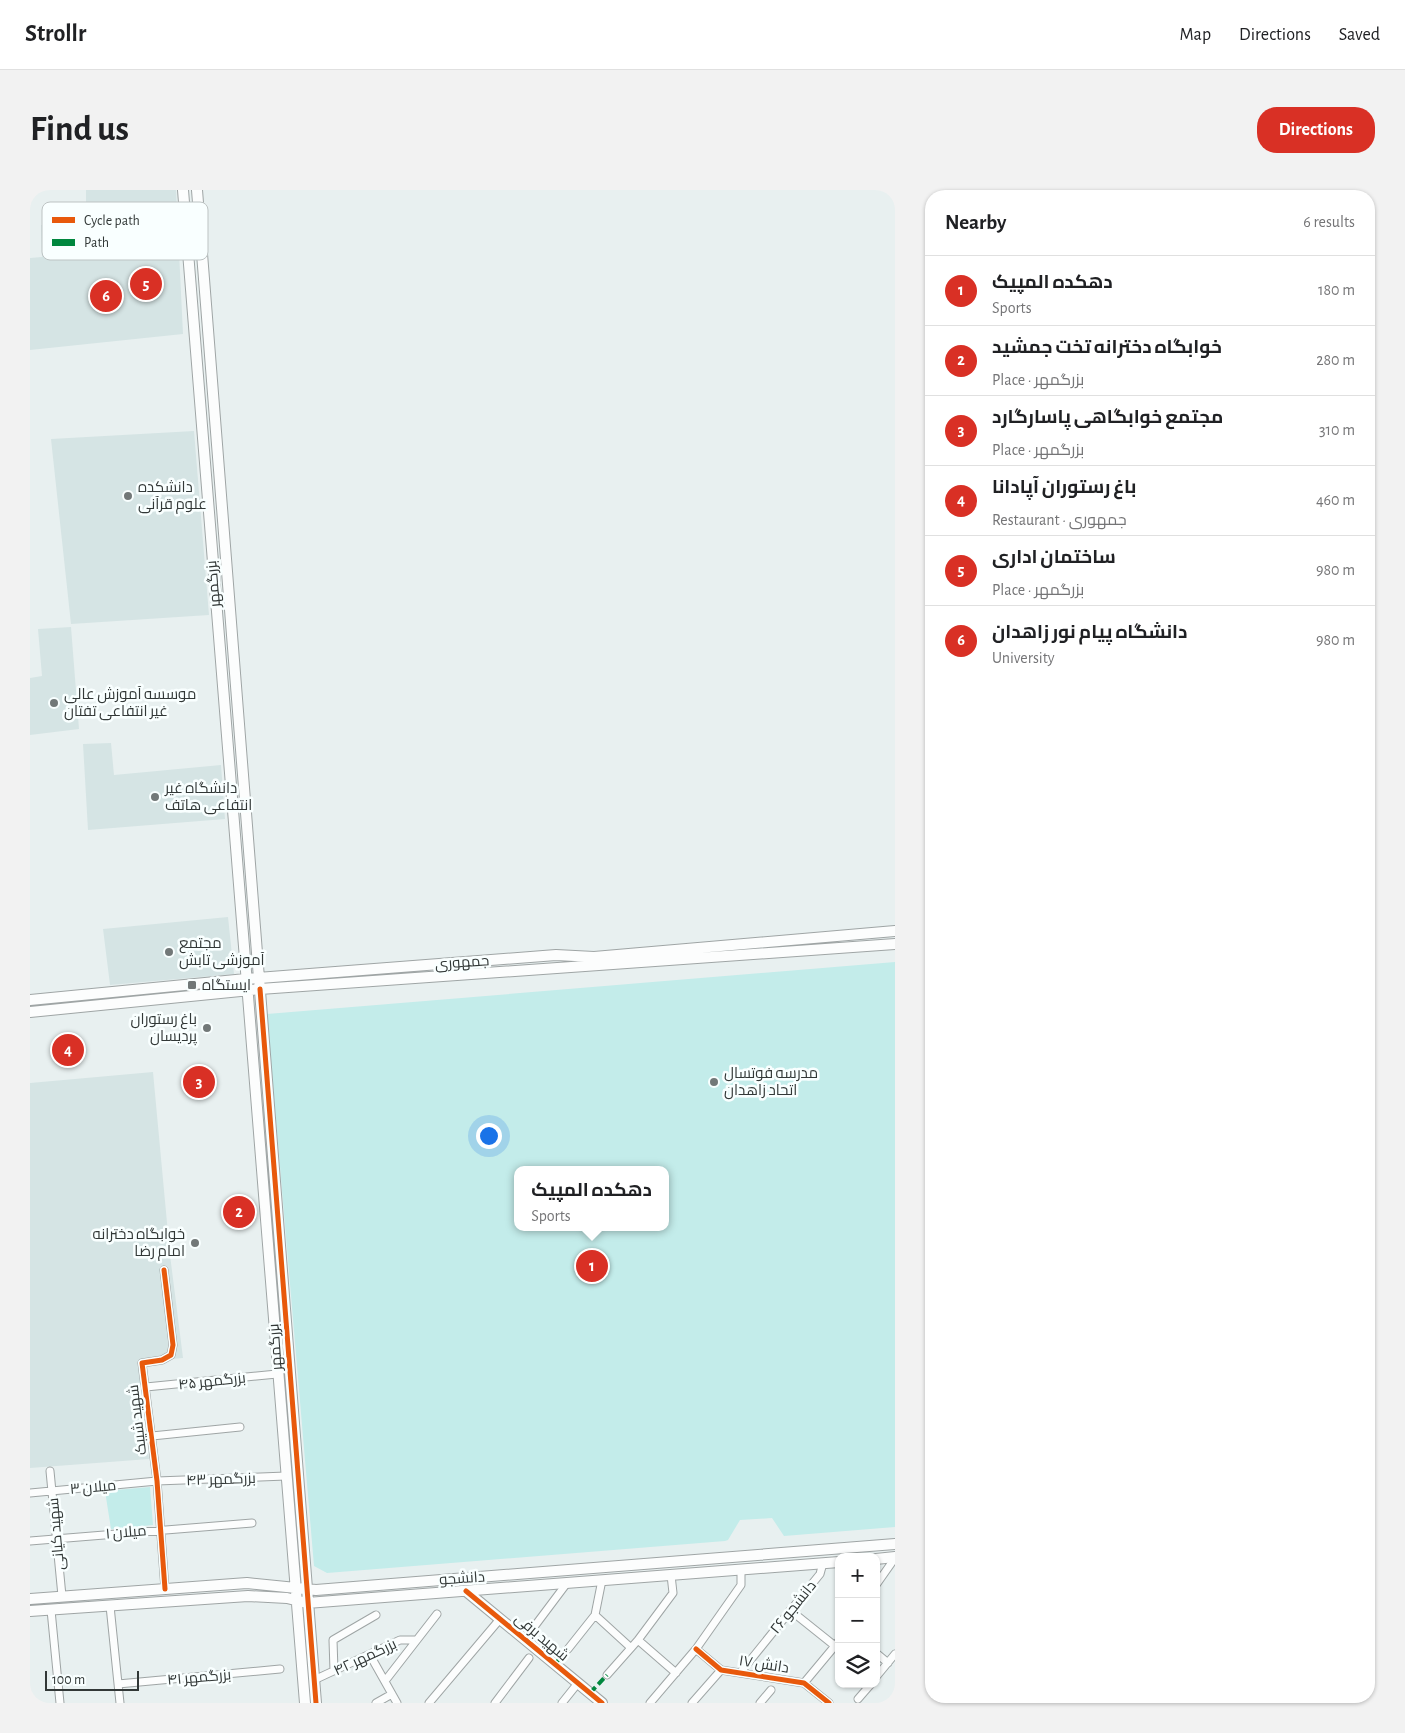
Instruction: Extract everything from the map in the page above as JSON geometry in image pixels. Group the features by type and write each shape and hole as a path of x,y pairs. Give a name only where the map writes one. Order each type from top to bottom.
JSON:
{"main road":[{"name":"بزرگمهر","path":"189,260 286,1476 301,1589 307,1603 316,1703"},
{"name":"بزرگمهر","path":"202,260 218,485 260,978 289,1365 301,1589 296,1600 305,1703"},
{"path":"234,838 248,837"},
{"path":"892,931 893,944"},
{"name":"جمهوری","path":"30,1000 246,979 556,955 594,957 892,931"},
{"name":"جمهوری","path":"30,1012 246,992 260,989 557,966 893,944"},
{"path":"556,955 557,966"},
{"path":"100,994 100,1006"},
{"path":"265,1214 277,1214"},
{"path":"277,1370 289,1365"},
{"name":"دانشجو","path":"30,1599 247,1583 301,1589 869,1552 895,1544"},
{"path":"880,1559 895,1558"},
{"name":"دانشجو","path":"30,1611 248,1596 296,1600 307,1603 835,1562"},
{"name":"شهید برفی","path":"466,1591 602,1703"}],"street":[{"name":"شهید شیبک","path":"164,1270 173,1344 171,1355 162,1360 142,1363 157,1481 164,1589"},
{"name":"بزرگمهر ۴۵","path":"146,1387 277,1370"},
{"path":"152,1436 240,1427"},
{"name":"شهید کیانی","path":"50,1471 62,1596"},
{"name":"بزرگمهر ۴۳","path":"157,1481 286,1476"},
{"name":"میلان ۳","path":"30,1493 157,1481"},
{"name":"میلان ۱","path":"30,1541 252,1523"},
{"path":"880,1579 895,1558"},
{"name":"دانشجو ۲۶","path":"740,1673 820,1574 823,1563"},
{"path":"650,1703 696,1649 741,1585 741,1569"},
{"path":"607,1674 638,1640 673,1593 671,1575"},
{"path":"568,1648 595,1616 602,1580"},
{"path":"525,1639 567,1583"},
{"path":"110,1606 120,1703"},
{"path":"51,1610 60,1703"},
{"path":"790,1610 836,1643"},
{"path":"384,1681 437,1614"},
{"path":"334,1671 333,1640 376,1615"},
{"path":"595,1616 630,1647"},
{"path":"429,1703 500,1619"},
{"name":"بزرگمهر ۴۲","path":"314,1680 400,1640 416,1640"},
{"path":"638,1640 676,1673"},
{"path":"804,1683 835,1646"},
{"name":"دانش ۱۷","path":"696,1649 721,1670 804,1683 829,1703"},
{"path":"370,1655 398,1703"},
{"path":"880,1655 892,1660 880,1674"},
{"path":"495,1703 529,1658"},
{"name":"بزرگمهر ۴۱","path":"118,1684 280,1669"},
{"path":"697,1701 721,1670"},
{"path":"562,1703 578,1683"},
{"path":"858,1699 868,1688"},
{"path":"760,1703 771,1690"},
{"path":"376,1703 392,1694"}],"shaded area":[{"path":"86,190 176,190 177,202 86,202"},
{"path":"41,225 42,225 42,257"},
{"path":"42,257 42,260 179,260 183,334 30,350 30,258"},
{"name":"دانشکده علوم قرآنی","path":"194,431 209,615 71,624 51,439"},
{"name":"موسسه آموزش عالی غیر انتفاعی تفتان","path":"71,627 79,729 30,735 30,678 42,676 38,629"},
{"name":"دانشگاه غیر انتفاعی هاتف","path":"111,743 114,775 221,765 225,819 88,830 83,744"},
{"name":"مجتمع آموزشی تابش","path":"228,917 234,974 110,985 103,929"},
{"path":"895,962 895,1527 784,1536 772,1518 740,1520 728,1540 725,1541 327,1573 314,1566 267,1014"},
{"path":"153,1072 170,1255 183,1358 139,1362 149,1459 30,1468 30,1083"},
{"path":"150,1487 153,1525 111,1529 105,1491"}],"marked path":[{"path":"555,1664 568,1649"},
{"path":"590,1693 607,1675"}],"cycle path":[{"path":"260,989 316,1703"},
{"path":"164,1270 173,1345 171,1355 162,1360 142,1363 157,1481 165,1589"},
{"path":"466,1591 602,1703"},
{"path":"696,1649 721,1670 804,1683 829,1703"}],"place":[{"name":"ساختمان اداری","path":"146,284"},
{"name":"دانشگاه پیام نور زاهدان","path":"106,296"},
{"name":"دانشکده علوم قرآنی","path":"128,496"},
{"name":"موسسه آموزش عالی غیر انتفاعی تفتان","path":"54,703"},
{"name":"دانشگاه غیر انتفاعی هاتف","path":"155,797"},
{"name":"مجتمع آموزشی تابش","path":"169,952"},
{"name":"ایستگاه","path":"192,985"},
{"name":"باغ رستوران پردیسان","path":"207,1028"},
{"name":"باغ رستوران آپادانا","path":"68,1050"},
{"name":"مجتمع خوابگاهی پاسارگارد","path":"199,1082"},
{"name":"مدرسه فوتسال اتحاد زاهدان","path":"714,1082"},
{"name":"خوابگاه دخترانه تخت جمشید","path":"239,1212"},
{"name":"خوابگاه دخترانه امام رضا","path":"195,1243"},
{"name":"دهکده المپیک","path":"592,1266"}]}
